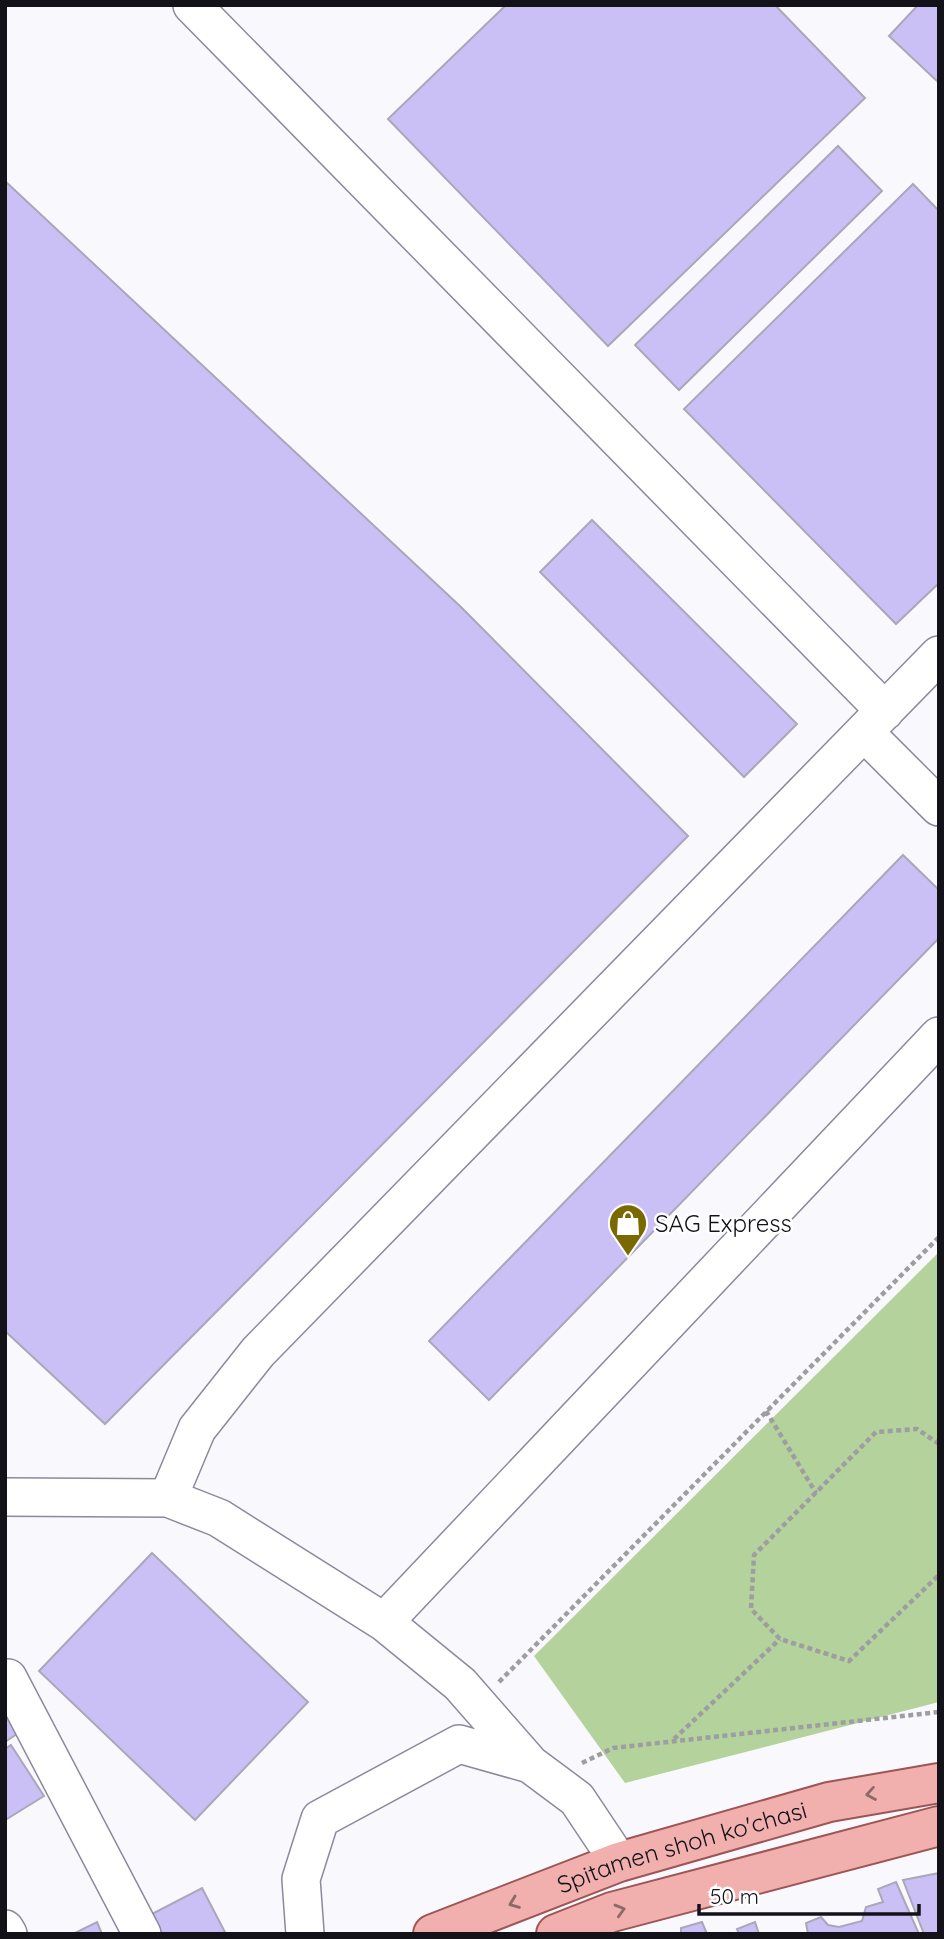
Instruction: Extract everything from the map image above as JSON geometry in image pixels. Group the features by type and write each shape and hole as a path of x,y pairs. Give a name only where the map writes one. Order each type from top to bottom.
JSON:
{"main road":[{"name":"Spitamen shoh ko'chasi","path":"433,1934 619,1862 829,1802 939,1783"},
{"name":"Spitamen shoh ko'chasi","path":"556,1934 612,1912 939,1826"}],"lane":[{"path":"192,5 874,721 939,807"},
{"path":"168,1498 197,1429 258,1352 939,655"},
{"path":"384,1622 939,1036"},
{"path":"5,1497 168,1498 219,1518 384,1622 460,1684 540,1771 577,1799 619,1862"},
{"path":"8,1678 142,1934"},
{"path":"305,1934 301,1879 320,1818 459,1744 540,1771"},
{"path":"5,1929 8,1934"}],"path":[{"path":"477,1704 939,1237"},
{"path":"766,1411 816,1493"},
{"path":"939,1444 917,1429 876,1432 754,1555 751,1609 780,1639 849,1661 939,1575"},
{"path":"673,1740 780,1639"},
{"path":"540,1771 613,1748 939,1712"}],"green space":[{"path":"939,1252 939,1702 625,1783 534,1656"}],"building":[{"path":"506,5 775,5 865,98 608,346 388,119"},
{"path":"918,5 939,5 939,83 889,36"},
{"path":"838,146 882,191 679,390 635,345"},
{"path":"5,181 461,607 688,836 105,1424 5,1331"},
{"path":"913,184 939,211 939,583 896,624 684,409"},
{"path":"592,520 797,724 744,777 540,572"},
{"path":"903,855 939,890 939,938 489,1400 429,1341"},
{"path":"152,1553 308,1702 195,1820 39,1671"},
{"path":"5,1702 23,1730 5,1742"},
{"path":"11,1745 44,1796 7,1819 5,1749"},
{"path":"939,1873 939,1934 924,1934 903,1880"},
{"path":"896,1882 919,1934 808,1934 806,1923 821,1917 828,1925 839,1927 862,1921 866,1907 883,1902 878,1889"},
{"path":"202,1888 226,1934 162,1934 152,1914"},
{"path":"97,1922 102,1934 73,1934"},
{"path":"702,1922 707,1934 681,1934 681,1928"},
{"path":"755,1922 759,1934 739,1934 737,1929"}],"place":[{"name":"SAG Express","path":"628,1257"}]}
